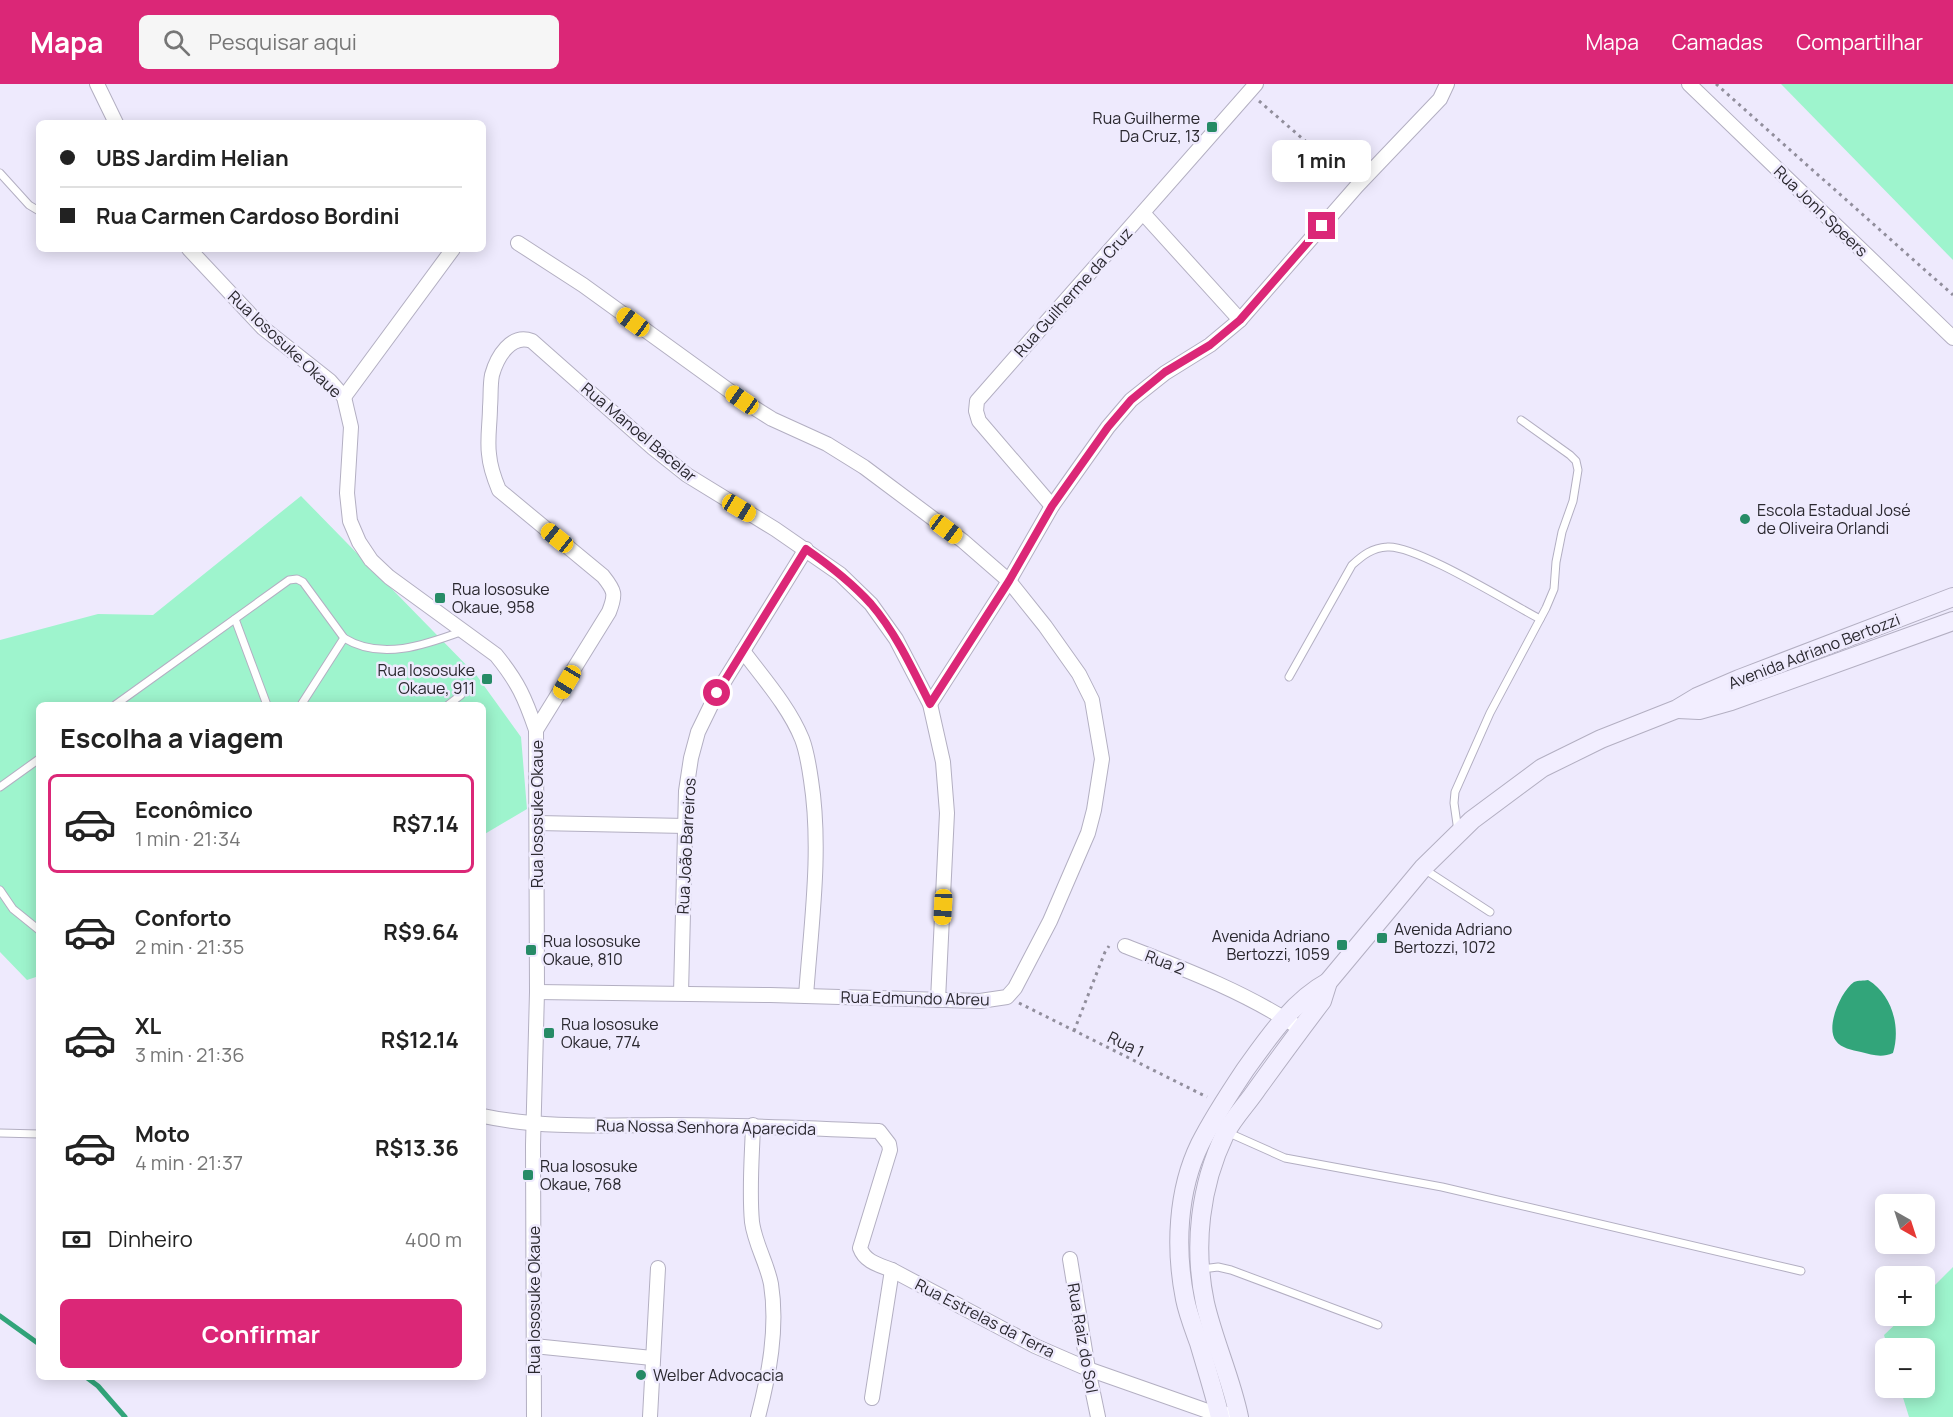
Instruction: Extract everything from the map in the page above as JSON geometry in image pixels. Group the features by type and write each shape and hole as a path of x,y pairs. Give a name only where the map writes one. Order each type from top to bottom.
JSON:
{"main road":[{"name":"Avenida Adriano Bertozzi","path":"1220,1416 1185,1301 1179,1226 1185,1187 1199,1146 1221,1105 1285,1018 1310,992 1328,982 1423,868 1458,833 1500,798 1542,768 1601,739 1677,709 1697,697 1739,679 1953,597"},
{"name":"Avenida Adriano Bertozzi","path":"1677,709 1699,710 1731,701 1953,621"},
{"name":"Avenida Adriano Bertozzi","path":"1238,1415 1232,1387 1206,1305 1200,1269 1200,1228 1204,1191 1212,1164 1226,1132 1322,1001 1328,982"}],"street":[{"path":"97,84 115,120"},
{"path":"930,704 1009,581 1052,506 1108,427 1131,400 1165,372 1210,345 1240,320 1357,186 1440,99 1447,84"},
{"name":"Rua Jonh Speers","path":"1689,84 1953,338"},
{"name":"Rua Guilherme da Cruz","path":"1052,506 980,421 976,411 977,401 1252,88"},
{"path":"1143,213 1240,320"},
{"name":"Rua Edmundo Abreu","path":"518,243 583,285 742,400 772,419 827,444 864,466 963,542 1009,581 1046,626 1079,674 1092,700 1102,759 1088,833 1050,921 1015,988 1007,997 995,1000 938,1000 681,993 537,992"},
{"name":"Rua Iososuke Okaue","path":"192,252 263,328 330,381 344,397 351,426 347,493 350,520 359,542 371,560 388,577 496,656 523,693 536,730 537,992 533,1124 534,1417"},
{"path":"344,397 451,252"},
{"name":"Rua Manoel Bacelar","path":"536,730 609,612 615,597 612,587 603,576 499,490 493,477 489,453 492,376 506,347 517,339 524,338 532,341 653,448 687,475 806,549 840,574 871,604 896,639 930,704 943,762 947,813 938,1000"},
{"name":"Rua João Barreiros","path":"681,993 686,791 698,732 717,693 806,549"},
{"path":"743,651 794,723 803,740 807,758 814,800 815,832 806,996"},
{"path":"537,823 686,826"},
{"name":"Rua 2","path":"1125,946 1252,999 1301,1029"},
{"name":"Rua Nossa Senhora Aparecida","path":"486,1116 533,1124 753,1125 879,1131"},
{"path":"753,1125 752,1221 754,1237 770,1282 774,1309 771,1347 758,1417"},
{"name":"Rua Estrelas da Terra","path":"879,1131 890,1144 890,1150 860,1248 862,1255 868,1260 892,1270 1035,1346 1088,1369 1220,1416 1238,1415"},
{"name":"Rua Raiz do Sol","path":"1070,1259 1098,1417"},
{"path":"650,1417 658,1268"},
{"path":"872,1398 892,1270"},
{"path":"534,1346 652,1358"}],"lane":[{"path":"0,173 29,206 36,210"},
{"path":"1458,833 1455,792 1490,713 1554,589 1558,552 1573,501 1578,470 1576,461 1570,455 1521,420"},
{"path":"1289,677 1352,565 1367,552 1389,546 1416,552 1540,620"},
{"path":"125,702 289,580 297,579 303,582 344,638 366,647 407,649 463,632"},
{"path":"235,619 266,702"},
{"path":"303,702 344,638"},
{"path":"452,702 461,695"},
{"path":"0,787 36,761"},
{"path":"1423,868 1490,912"},
{"path":"0,890 13,909 36,928"},
{"path":"1226,1132 1285,1158 1442,1187 1801,1271"},
{"path":"0,1133 36,1134"},
{"path":"1200,1269 1218,1267 1231,1270 1378,1325"}],"path":[{"path":"1716,84 1953,295"},
{"path":"1252,88 1357,186"},
{"name":"Rua 2","path":"1074,1032 1105,952 1110,945 1116,943 1125,946"},
{"name":"Rua 1","path":"1033,1010 1208,1098"}],"shaded area":[{"path":"1781,84 1953,84 1953,260"},
{"path":"301,496 477,676 521,737 527,809 486,833 486,702 36,702 36,977 27,980 0,952 0,640 98,614 153,615"},
{"path":"1868,980 1889,1002 1895,1022 1895,1043 1893,1053 1889,1055 1873,1055 1847,1048 1838,1043 1833,1035 1833,1019 1844,993 1854,982"},
{"path":"1953,1267 1953,1417 1909,1417 1903,1398 1935,1398 1935,1338 1885,1338 1884,1335 1893,1326 1935,1326 1935,1285"}],"waterway":[{"path":"0,1316 36,1342"},
{"path":"90,1380 125,1417"}],"place":[{"name":"Rua Guilherme Da Cruz, 13","path":"1212,127"},
{"name":"Escola Estadual José de Oliveira Orlandi","path":"1745,519"},
{"name":"Rua Iososuke Okaue, 958","path":"440,598"},
{"name":"Rua Iososuke Okaue, 911","path":"487,679"},
{"name":"Avenida Adriano Bertozzi, 1072","path":"1382,938"},
{"name":"Avenida Adriano Bertozzi, 1059","path":"1342,945"},
{"name":"Rua Iososuke Okaue, 810","path":"531,950"},
{"name":"Rua Iososuke Okaue, 774","path":"549,1033"},
{"name":"Rua Iososuke Okaue, 768","path":"528,1175"},
{"name":"Welber Advocacia","path":"641,1375"}],"route":[{"path":"717,693 806,549 840,574 871,604 896,639 930,704 1009,581 1052,506 1108,427 1131,400 1165,372 1210,345 1240,320 1322,226"}]}
